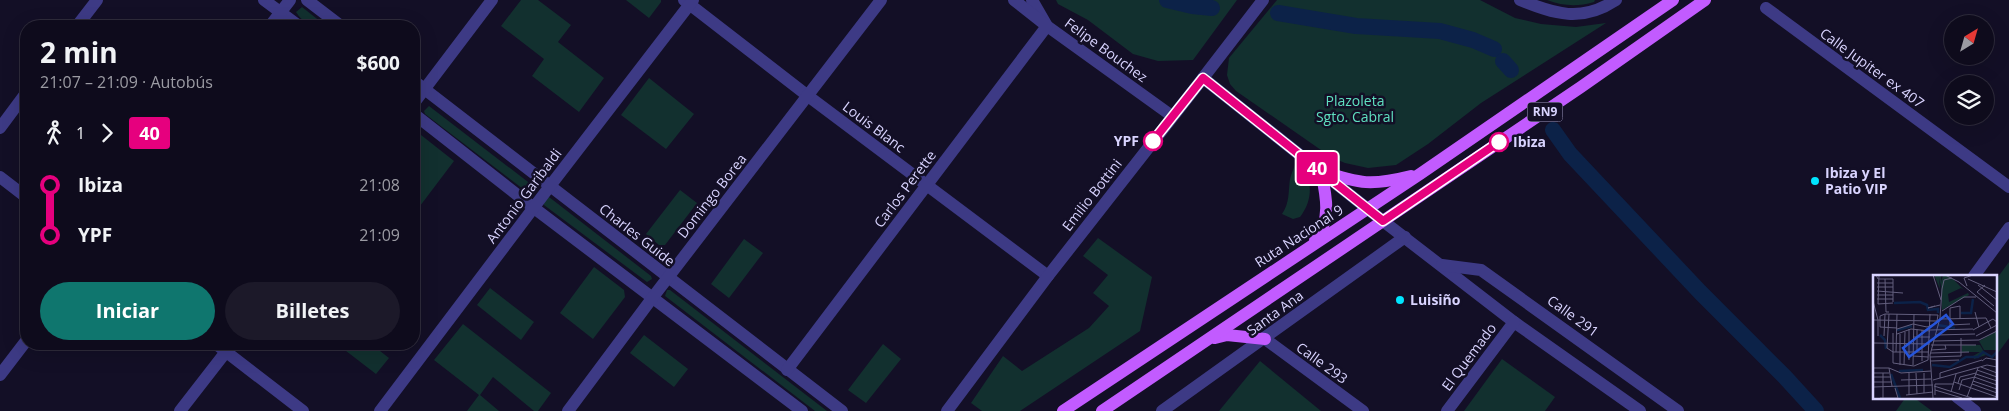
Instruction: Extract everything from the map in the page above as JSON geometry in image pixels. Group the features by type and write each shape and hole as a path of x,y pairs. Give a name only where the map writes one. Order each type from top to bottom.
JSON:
{"main road":[{"name":"Ruta Nacional 9","path":"1063,411 1310,246 1369,209 1673,0"},
{"name":"RN9","path":"1102,411 1654,37 1705,0"},
{"path":"1310,246 1321,234 1327,216 1321,171 1366,184 1387,182 1420,174"},
{"path":"1210,338 1228,335 1265,339"}],"street":[{"path":"82,20 97,0"},
{"path":"264,0 291,20"},
{"path":"274,20 290,0"},
{"path":"307,0 333,20"},
{"path":"420,96 492,0"},
{"name":"Domingo Borea","path":"568,411 652,297 882,0"},
{"path":"1014,0 1047,26"},
{"name":"Felipe Bouchez","path":"1032,0 1047,26 1172,116"},
{"name":"Emilio Bottini","path":"952,409 1048,276 1263,0"},
{"path":"1520,0 1551,12 1578,16 1616,0"},
{"name":"Louis Blanc","path":"689,2 808,96 1048,276"},
{"name":"Antonio Garibaldi","path":"380,411 689,2"},
{"name":"Calle Jupiter ex 407","path":"1766,8 2009,187"},
{"name":"Carlos Perette","path":"787,370 1047,26"},
{"name":"Calle 291","path":"1203,78 1514,322 1640,411"},
{"name":"Charles Guide","path":"420,87 842,411"},
{"path":"0,128 20,101"},
{"path":"420,119 534,208 802,411"},
{"path":"0,177 20,192"},
{"path":"1975,275 2009,228"},
{"name":"Santa Ana","path":"1162,411 1405,237"},
{"name":"Calle 291","path":"1442,265 1481,270 1678,411"},
{"name":"El Quemado","path":"1447,411 1514,322"},
{"name":"Calle 293","path":"1265,339 1363,411"},
{"path":"0,375 20,349"},
{"path":"180,411 221,350"},
{"path":"229,350 303,411"},
{"path":"1957,398 1975,411"}],"green space":[{"path":"521,0 538,0 571,25 558,42 604,78 579,112 532,76 544,59 501,26"},
{"path":"626,0 661,0 661,2 649,18"},
{"path":"1056,0 1237,0 1193,60 1158,61 1133,54 1088,20 1058,4"},
{"name":"Plazoleta Sgto. Cabral","path":"1277,0 1480,0 1515,18 1541,24 1576,27 1606,23 1481,103 1428,144 1396,165 1368,168 1345,163 1331,157 1236,91 1230,84 1227,75 1229,58"},
{"path":"1547,0 1595,0 1588,4 1564,5"},
{"path":"302,7 318,20 303,20 296,12"},
{"path":"649,78 694,114 666,149 621,115"},
{"path":"429,106 532,185 533,188 527,192 425,114 424,111"},
{"path":"420,136 454,161 420,206"},
{"path":"1295,164 1306,175 1310,189 1308,204 1300,217 1293,219 1282,214 1288,201 1290,179"},
{"path":"680,190 697,203 665,245 659,245 646,234"},
{"path":"549,197 651,276 652,279 647,282 544,205 543,202"},
{"path":"1098,238 1152,277 1140,331 1020,411 982,411 971,403 1003,356 1022,371 1089,328 1109,306 1093,293 1108,275 1083,256"},
{"path":"744,239 763,253 729,298 711,284"},
{"path":"2009,262 2009,338 1996,356 1996,280"},
{"path":"594,267 624,290 625,297 593,339 560,313"},
{"path":"490,288 534,322 521,340 477,305"},
{"path":"667,290 670,290 827,411 815,411 665,296"},
{"path":"463,324 551,393 538,411 534,411 493,377 480,395 499,411 467,411 479,395 434,360"},
{"path":"644,335 688,369 674,387 630,353"},
{"path":"883,344 901,359 866,403 848,390"},
{"path":"345,350 379,350 389,358 376,374"},
{"path":"1502,359 1555,397 1545,411 1464,411"},
{"path":"1260,361 1321,411 1219,411"},
{"path":"1905,398 1914,398 1932,411 1896,411"}],"waterway":[{"path":"1167,0 1192,6 1212,8"},
{"path":"1278,13 1356,26 1440,31 1473,40 1494,49"},
{"path":"1503,61 1511,70"},
{"path":"1553,130 1570,154 1700,292 1784,376 1816,411"}],"bus line":[{"name":"40","path":"1153,141 1203,78 1383,221 1499,142"}],"place":[{"name":"YPF","path":"1153,141"},
{"name":"Ibiza","path":"1499,142"},
{"name":"Ibiza y El Patio VIP","path":"1815,181"},
{"name":"Luisiño","path":"1400,300"}]}
